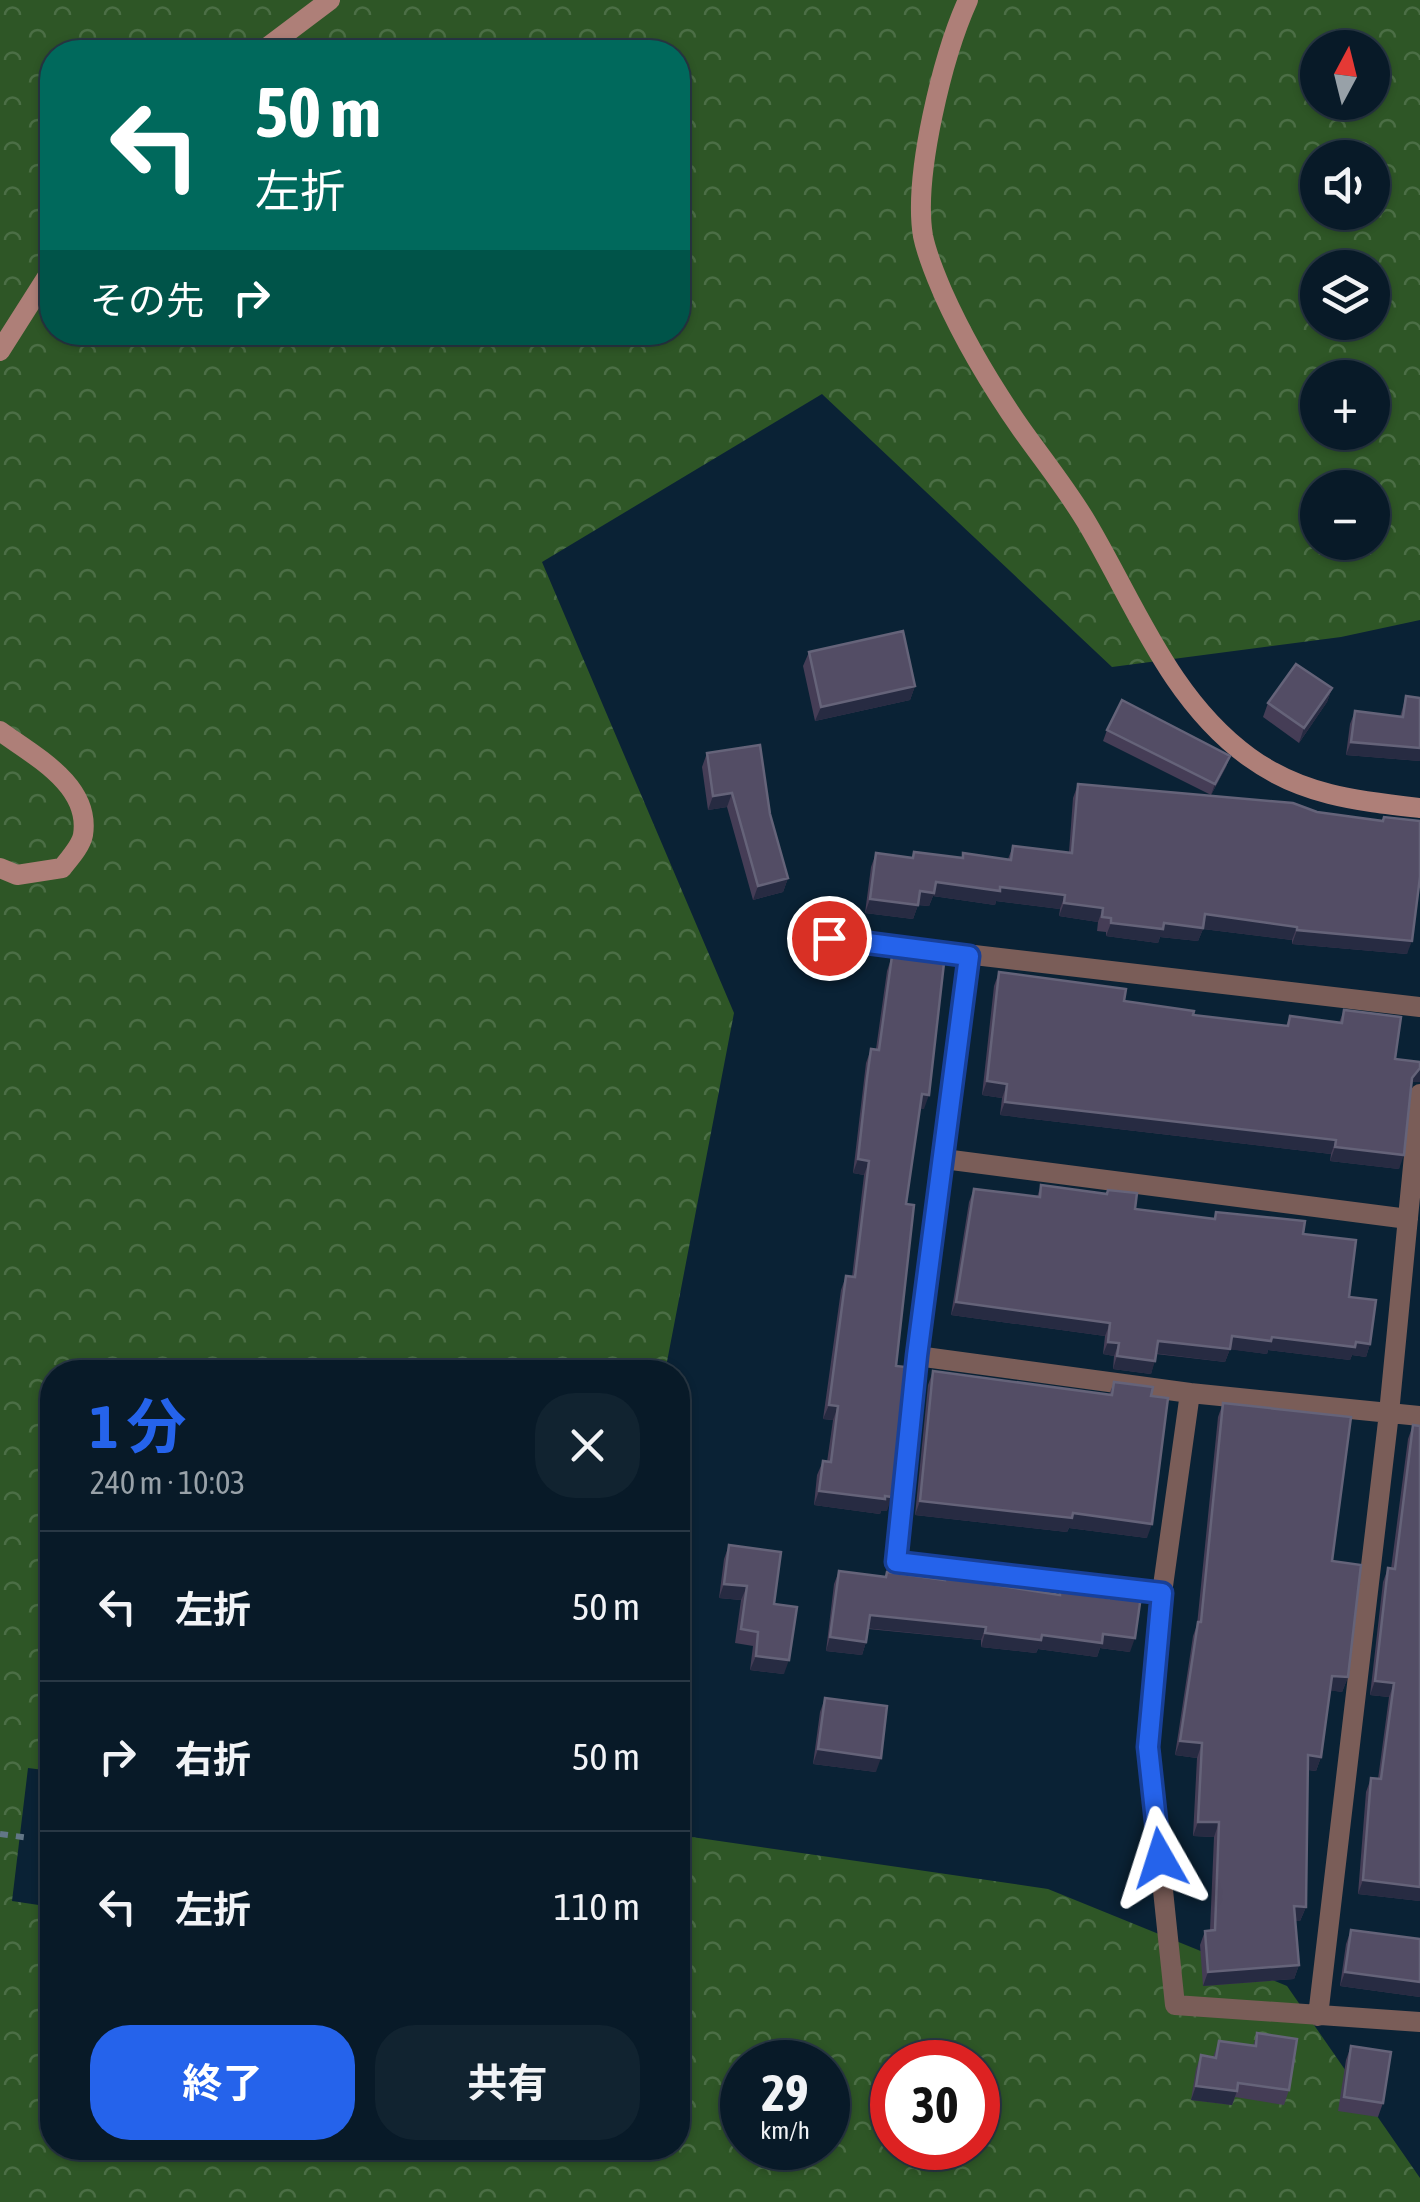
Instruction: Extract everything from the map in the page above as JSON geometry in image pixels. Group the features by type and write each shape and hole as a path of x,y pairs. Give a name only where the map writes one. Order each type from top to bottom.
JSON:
{"street":[{"path":"277,40 330,0"},
{"path":"968,0 935,106 922,203 923,235 931,266 958,326 1019,425 1086,520 1164,662 1210,723 1247,756 1288,783 1362,802 1420,808"},
{"path":"0,351 40,288"},
{"path":"0,731 65,780 82,810 83,839 62,868 17,874 0,868"},
{"path":"829,938 1420,1007"},
{"path":"969,956 917,1356 896,1562 1162,1593"},
{"path":"1318,2016 1388,1413 1420,1094"},
{"path":"944,1159 1408,1218"},
{"path":"917,1356 1190,1393 1420,1416"},
{"path":"1190,1393 1162,1593 1148,1747 1175,2005 1420,2022"}],"path":[{"path":"0,1834 30,1838"}],"green space":[{"path":"0,0 1420,0 1420,620 1341,637 1112,667 822,394 542,562 734,1013 667,1360 40,1360 40,1770 28,1768 12,1901 40,1905 40,2160 690,2160 690,1837 1048,1889 1287,1986 1420,2178 1420,2202 0,2202"}],"building":[{"path":"903,631 915,686 821,707 809,652"},
{"path":"1296,664 1332,688 1304,728 1268,703"},
{"path":"1406,696 1420,698 1420,748 1351,742 1355,711 1403,717"},
{"path":"1122,700 1230,756 1215,784 1107,730"},
{"path":"760,745 770,814 788,878 758,886 732,793 713,796 707,753"},
{"path":"1078,784 1293,803 1317,812 1383,821 1384,817 1420,821 1420,877 1412,941 1297,930 1205,914 1203,928 1164,923 1163,929 1111,923 1111,918 1102,917 1103,908 1064,903 1065,895 936,882 934,893 920,891 918,905 870,899 876,853 913,858 914,852 963,858 963,853 1011,860 1013,846 1072,853"},
{"path":"892,956 944,963 929,1095 922,1094 906,1204 914,1205 896,1366 906,1367 892,1497 885,1499 819,1491 823,1461 831,1462 838,1406 829,1405 846,1276 855,1277 869,1161 858,1159 867,1078 871,1049 879,1050"},
{"path":"999,972 1126,989 1124,1001 1194,1011 1193,1015 1288,1026 1290,1016 1342,1023 1344,1010 1401,1017 1395,1059 1420,1062 1412,1078 1404,1155 1335,1147 1336,1140 1005,1102 1007,1084 987,1081"},
{"path":"1041,1185 1107,1194 1108,1190 1137,1193 1135,1209 1215,1219 1216,1212 1305,1221 1303,1234 1356,1240 1349,1297 1376,1300 1370,1344 1356,1342 1355,1347 1232,1336 1230,1349 1158,1341 1155,1361 1117,1356 1119,1343 1108,1342 1110,1323 956,1302 974,1189 1040,1197"},
{"path":"933,1371 1112,1395 1114,1382 1153,1387 1151,1396 1168,1398 1152,1524 1073,1513 1072,1518 920,1501"},
{"path":"1223,1403 1351,1417 1332,1561 1361,1565 1348,1677 1332,1676 1321,1757 1308,1755 1306,1907 1294,1906 1299,1965 1208,1972 1205,1931 1215,1930 1219,1822 1198,1822 1202,1743 1180,1741 1201,1622"},
{"path":"1413,1425 1420,1426 1420,1887 1363,1880 1371,1778 1381,1779 1394,1683 1375,1681 1388,1568 1395,1569"},
{"path":"729,1545 781,1552 774,1604 797,1607 789,1660 756,1656 758,1632 741,1629 747,1586 724,1584"},
{"path":"839,1571 886,1577 887,1572 945,1577 1060,1595 1060,1591 1109,1598 1110,1591 1141,1596 1135,1638 1103,1634 1102,1643 1042,1635 1041,1640 985,1633 986,1627 870,1615 866,1642 830,1637"},
{"path":"825,1698 887,1706 881,1758 818,1749"},
{"path":"1351,1930 1420,1939 1420,1982 1345,1972"},
{"path":"1257,2033 1297,2039 1289,2090 1238,2083 1237,2091 1196,2086 1201,2055 1216,2058 1219,2041 1256,2046"},
{"path":"1351,2046 1391,2052 1383,2103 1344,2097"}],"route":[{"path":"829,938 969,956 917,1356 896,1562 1162,1593 1148,1747 1160,1858"}]}
